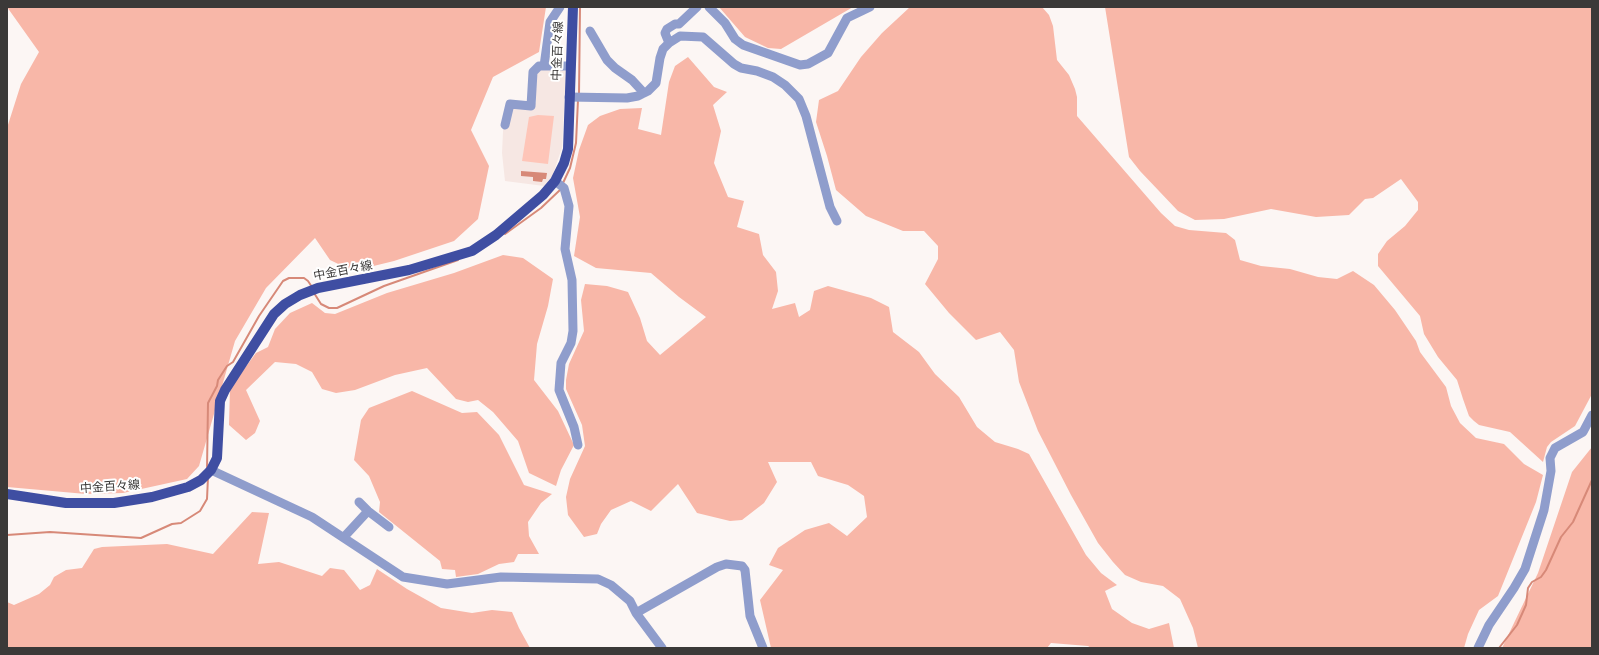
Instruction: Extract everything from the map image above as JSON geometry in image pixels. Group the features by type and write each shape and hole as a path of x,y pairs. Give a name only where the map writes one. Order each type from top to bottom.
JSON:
{"main road":[{"name":"中金百々線","path":"7,494 66,502 114,503 152,497 188,487 201,480 212,470 217,458 220,408 225,390 274,314 285,304 313,290 409,270 472,251 496,235 543,195 559,184 568,149 571,97 570,66 572,7"}],"street":[{"path":"544,66 550,22 560,7"},
{"path":"669,43 665,33 667,29 672,25 679,24 697,7"},
{"path":"709,7 725,23 735,38 743,45 800,66 808,64 828,53 847,18 870,7"},
{"path":"590,30 607,60 615,68 632,80 644,93"},
{"path":"571,97 627,98 644,93 656,83 660,58 669,43 680,36 690,35 704,38 734,64 741,68 757,71 773,77 785,85 799,99 806,116 830,207 837,221"},
{"path":"505,125 510,104 531,106 533,72 539,66 570,66"},
{"path":"559,184 569,206 565,249 572,280 573,331 571,343 562,362 559,390 574,427 578,445"},
{"path":"1478,648 1489,625 1514,588 1524,568 1544,510 1551,471 1550,458 1555,448 1583,432 1592,415"},
{"path":"212,470 312,517 403,577 447,584 501,577 598,579 622,593 630,601 636,613 662,648"},
{"path":"359,502 389,527"},
{"path":"344,537 368,511"},
{"path":"636,613 717,567 726,564 742,566 745,570 750,616 763,648"}],"shaded area":[{"path":"7,7 546,7 539,52 493,77 471,130 489,166 478,219 454,241 394,261 353,271 330,260 315,238 266,288 235,341 199,466 187,479 123,493 86,494 7,487 7,128 21,84 39,52"},
{"path":"719,7 853,7 781,49 768,48 745,37"},
{"path":"910,7 1042,7 1049,15 1053,26 1057,60 1069,75 1075,89 1077,97 1077,116 1161,213 1175,226 1189,230 1226,233 1235,240 1240,260 1261,266 1290,269 1318,277 1337,279 1353,271 1374,285 1395,310 1416,341 1420,352 1446,387 1451,406 1460,423 1476,438 1504,444 1524,464 1543,475 1536,502 1498,596 1479,610 1468,634 1464,648 1198,648 1193,628 1180,599 1163,586 1141,582 1125,575 1113,562 1098,543 1038,431 1019,382 1014,350 1000,332 976,340 949,313 925,284 938,259 938,246 924,231 903,231 866,216 836,190 816,122 819,100 838,91 861,57 882,33"},
{"path":"1105,7 1592,7 1592,394 1575,426 1551,442 1547,447 1543,462 1510,432 1479,425 1469,416 1457,380 1438,357 1424,334 1420,316 1378,266 1378,254 1387,241 1405,226 1418,210 1418,202 1401,179 1373,198 1365,199 1349,215 1316,217 1271,209 1224,219 1195,220 1178,211 1140,171 1129,157"},
{"path":"688,57 714,87 727,92 713,105 721,131 714,163 728,197 744,201 737,227 759,234 763,255 776,272 778,291 772,309 795,303 799,317 810,310 814,291 828,286 871,298 889,307 893,332 919,352 935,374 959,397 977,427 995,442 1029,454 1086,555 1101,573 1117,585 1105,591 1112,609 1132,623 1149,629 1169,623 1174,648 1091,648 1088,646 1051,643 1047,648 771,648 760,600 783,570 769,565 778,548 805,530 829,523 847,536 867,517 864,496 848,485 818,476 811,462 768,462 777,482 764,503 742,520 730,521 697,513 678,484 651,511 631,501 611,510 601,524 597,534 584,537 568,515 566,497 570,479 585,446 582,425 566,389 566,380 569,364 584,331 581,300 585,284 607,286 628,292 640,318 647,341 660,355 706,317 679,297 651,273 596,268 574,256 580,217 573,178 579,150 588,125 600,116 620,109 642,108 638,129 661,135 669,82 675,66"},
{"path":"541,68 566,70 562,148 553,175 544,186 505,181 502,153 504,111 513,104 536,103 536,74"},
{"path":"538,115 554,116 548,164 522,161 529,117"},
{"path":"521,171 547,173 546,179 543,179 542,182 533,181 533,177 521,176"},
{"path":"503,255 523,258 553,279 548,306 537,344 534,380 558,411 574,445 561,470 556,486 529,473 518,441 493,412 478,400 468,402 456,399 427,368 395,375 355,390 336,393 322,389 312,372 296,364 275,362 246,390 260,421 255,433 246,440 229,425 230,388 256,353 268,347 275,329 290,313 312,303 325,313 335,314 387,293 454,273"},
{"path":"412,391 462,413 477,412 499,435 524,485 552,494 541,503 528,522 529,536 539,554 518,554 514,562 499,564 478,574 456,577 455,570 442,569 440,561 379,512 380,502 369,476 354,460 361,420 369,408"},
{"path":"1592,447 1592,648 1502,648 1538,573 1572,472"},
{"path":"252,512 269,513 258,564 279,562 322,576 330,568 344,570 360,590 370,585 377,569 407,589 441,608 472,613 492,610 512,612 530,648 7,648 7,602 14,605 39,594 50,585 54,577 66,570 82,568 94,549 102,547 167,544 213,554"}],"waterway":[{"path":"579,94 580,7"},
{"path":"563,183 570,168 576,143 578,100"},
{"path":"505,234 541,208 561,189"},
{"path":"314,293 321,304 329,308 337,308 384,286 458,260"},
{"path":"207,469 208,403 217,386 218,380 227,366 233,362 259,316 283,281 289,278 304,278 312,287"},
{"path":"7,535 50,532 141,538 172,524 181,523 200,511 207,499 208,477"},
{"path":"1499,648 1517,625 1526,605 1528,588 1532,582 1541,577 1546,570 1561,537 1573,522 1592,480"}]}
